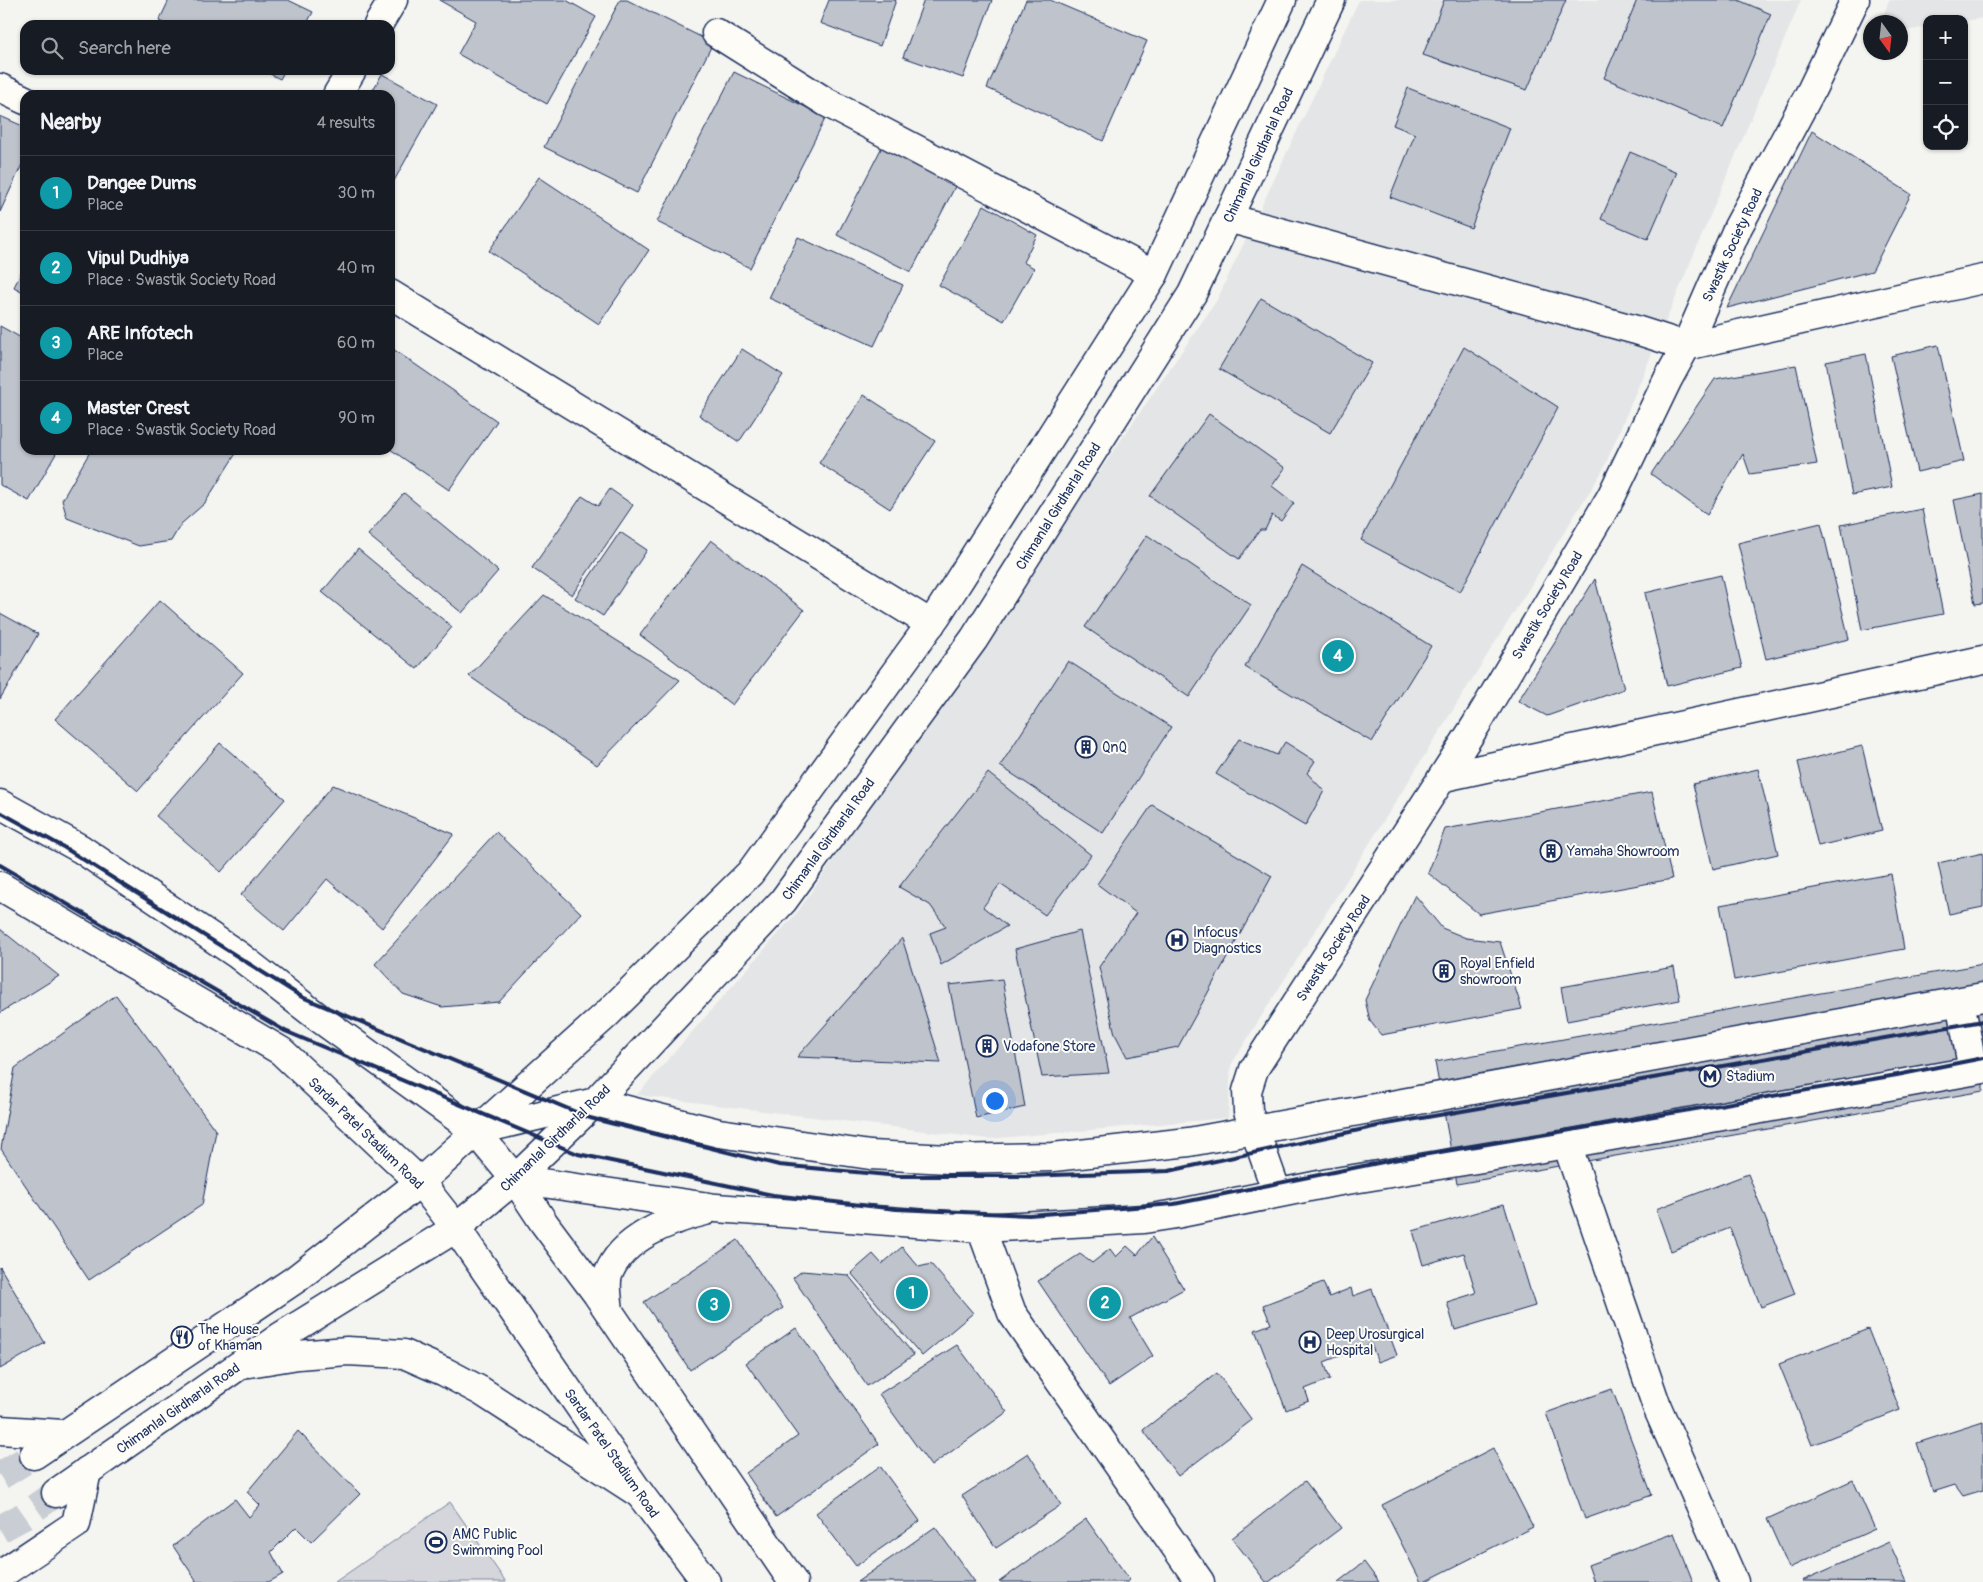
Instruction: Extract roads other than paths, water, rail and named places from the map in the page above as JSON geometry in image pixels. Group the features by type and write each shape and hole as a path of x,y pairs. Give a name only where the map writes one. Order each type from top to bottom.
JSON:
{"main road":[{"path":"381,20 393,0"},
{"path":"34,1455 296,1279 420,1182 606,1015 750,873 931,624 1154,274 1282,0"},
{"name":"Chimanlal Girdharlal Road","path":"56,1494 280,1337 456,1228 515,1179 594,1102 783,901 974,639 1192,294 1330,0"},
{"name":"Swastik Society Road","path":"1277,1194 1248,1111 1247,1091 1254,1069 1444,776 1611,497 1686,346 1738,227 1812,88 1855,0"},
{"path":"716,32 826,102 1154,274"},
{"path":"340,90 349,75"},
{"path":"0,88 20,98"},
{"path":"1228,218 1636,330 1686,346 1983,279"},
{"path":"395,297 931,624"},
{"path":"1444,776 1983,660"},
{"path":"0,804 81,849 238,955 318,1018 475,1131 515,1179 544,1223 608,1310 794,1582"},
{"name":"Sardar Patel Stadium Road","path":"0,886 281,1051 420,1182 456,1228 640,1494 706,1582"},
{"path":"475,1131 594,1102 719,1133 870,1156 949,1159 1053,1157 1189,1142 1254,1131 1972,999 1978,1070 1567,1144 1330,1183 1176,1214 1144,1218 981,1228 716,1208 515,1179"},
{"path":"1567,1144 1657,1406 1734,1582"},
{"path":"608,1310 607,1277 617,1258 654,1227 677,1218 716,1208"},
{"path":"981,1228 1012,1313 1200,1582"},
{"path":"240,1365 298,1355 347,1351 404,1354 445,1372 481,1392 640,1494"},
{"path":"0,1430 63,1434"},
{"path":"0,1575 76,1524 87,1471"}],"tunnel":[{"path":"0,1476 34,1455"},
{"path":"0,1529 22,1517 56,1493"}],"railway":[{"path":"0,812 65,848 302,997 590,1118 779,1165 899,1176 1025,1176 1169,1171 1387,1124 1983,1021"},
{"path":"0,865 285,1031 578,1154 773,1195 896,1209 1029,1215 1174,1204 1393,1160 1897,1075 1983,1058"}],"place":[{"name":"Master Crest","path":"1338,656"},
{"name":"QnQ","path":"1086,747"},
{"name":"Yamaha Showroom","path":"1551,851"},
{"name":"Infocus Diagnostics","path":"1177,940"},
{"name":"Royal Enfield showroom","path":"1444,971"},
{"name":"Vodafone Store","path":"987,1046"},
{"name":"Stadium","path":"1710,1076"},
{"name":"Dangee Dums","path":"912,1293"},
{"name":"Vipul Dudhiya","path":"1105,1303"},
{"name":"ARE Infotech","path":"714,1305"},
{"name":"The House of Khaman","path":"182,1337"},
{"name":"Deep Urosurgical Hospital","path":"1310,1342"},
{"name":"AMC Public Swimming Pool","path":"436,1542"}]}
